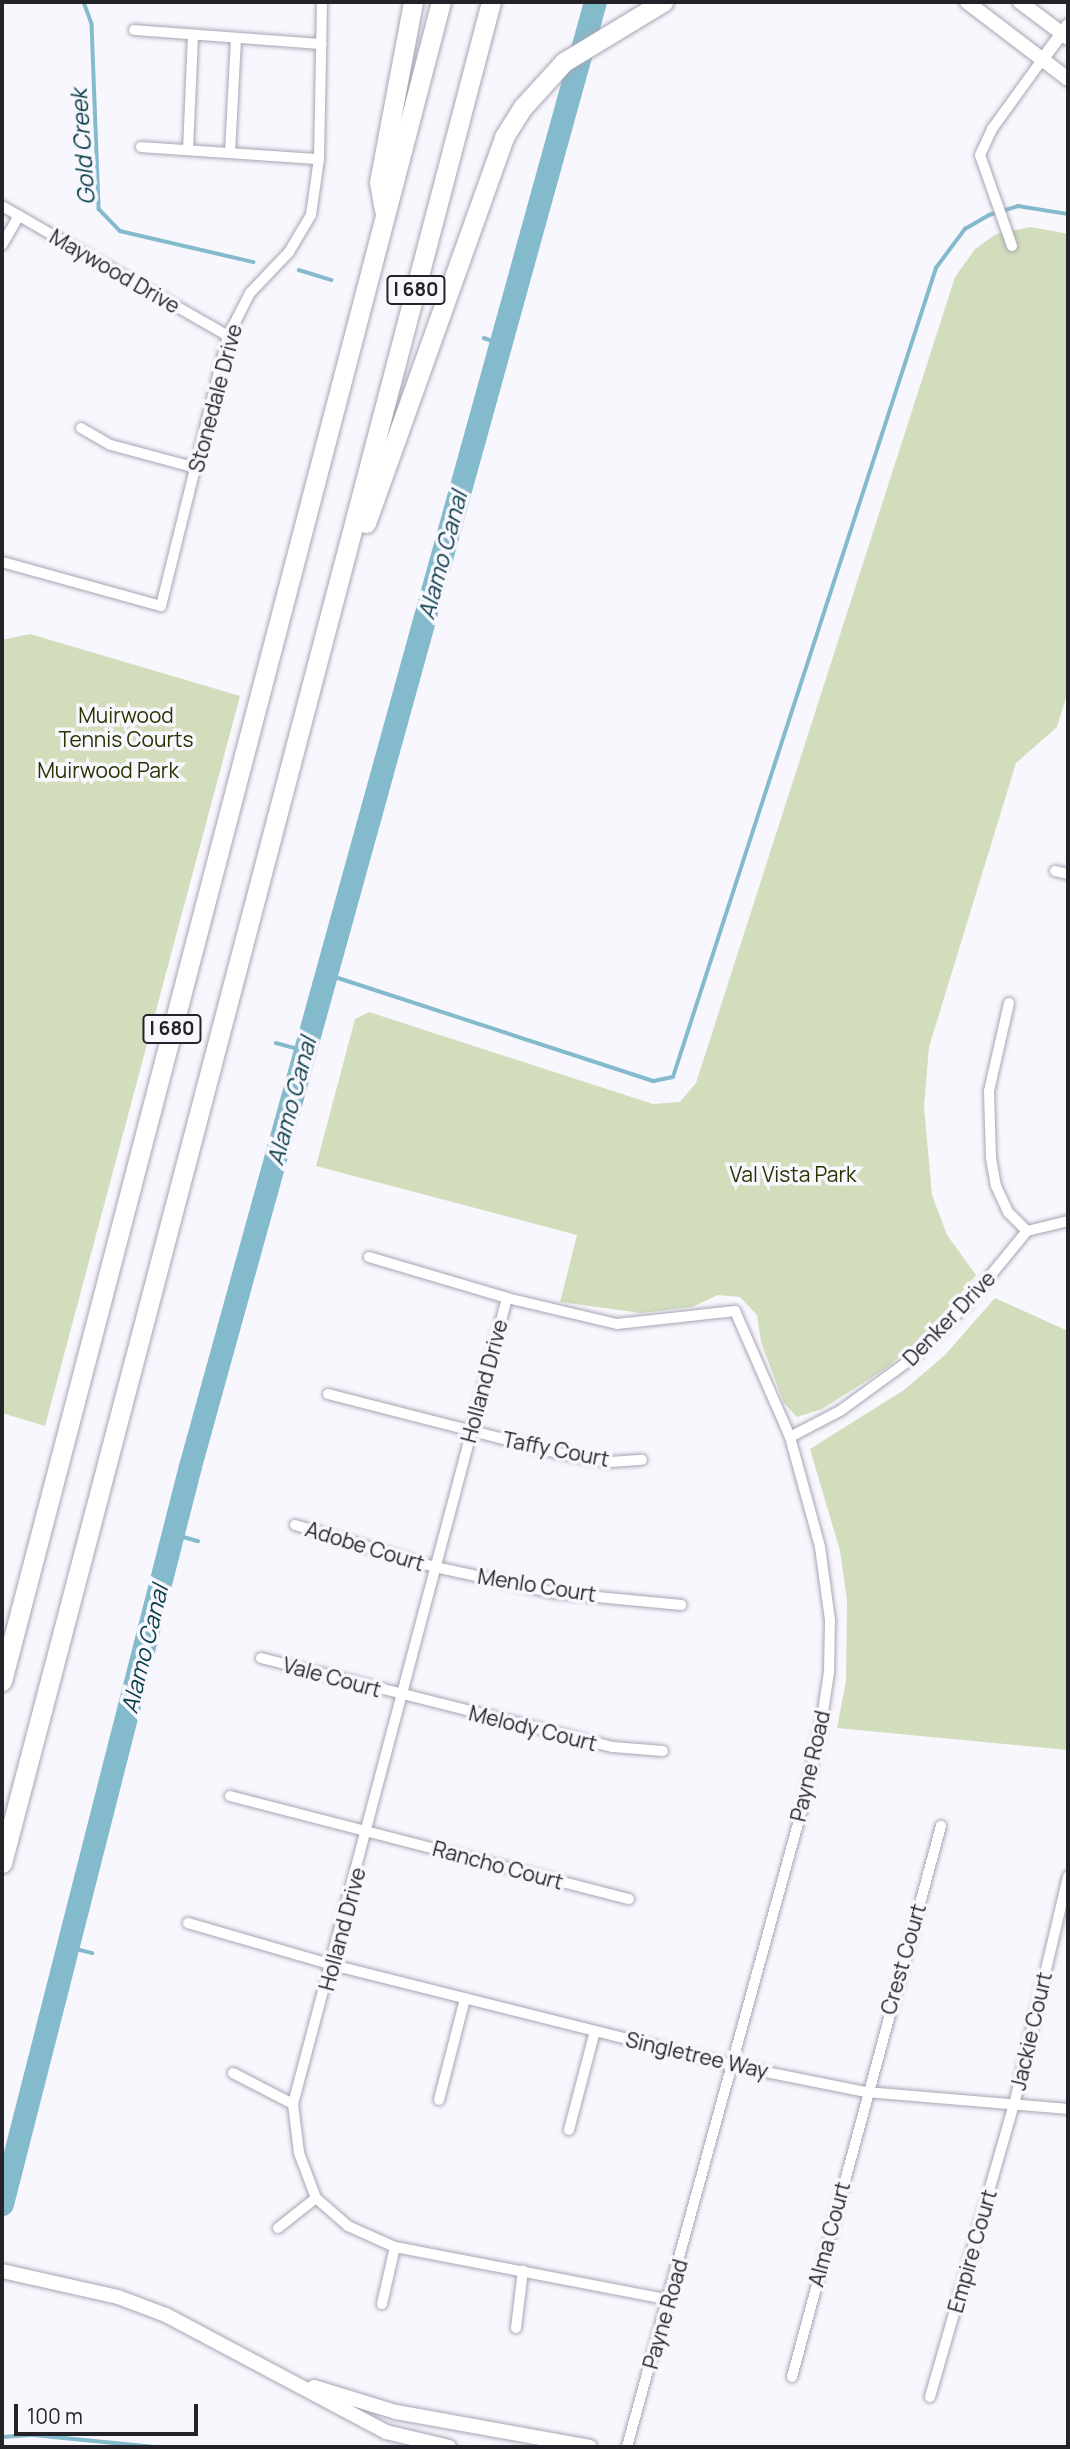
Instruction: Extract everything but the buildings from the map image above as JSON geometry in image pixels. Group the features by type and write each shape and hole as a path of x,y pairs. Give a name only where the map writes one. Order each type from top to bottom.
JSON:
{"highway":[{"path":"385,215 379,182 390,139 413,2"},
{"name":"I 680","path":"2,1681 441,2"},
{"name":"I 680","path":"2,1863 491,2"},
{"path":"341,577 360,539 504,137 542,86 564,62 660,3"}],"main road":[{"path":"967,2 1068,79"},
{"path":"1020,2 1066,32"},
{"path":"2,2271 56,2282 166,2315 386,2432 449,2447"},
{"path":"290,2379 396,2412 590,2447"}],"street":[{"name":"Stonedale Drive","path":"2,562 161,606 228,336 250,293 302,234 315,197 319,159 322,2"},
{"path":"134,30 236,40 321,44"},
{"path":"1012,246 981,155 992,129 1066,32"},
{"path":"187,150 193,36"},
{"path":"230,153 236,40"},
{"path":"141,147 319,159"},
{"name":"Maywood Drive","path":"2,206 228,336"},
{"path":"2,246 19,216"},
{"path":"81,428 111,445 196,468"},
{"path":"1055,871 1068,874"},
{"path":"1009,1003 989,1091 991,1158 996,1186 1008,1212 1027,1231 1068,1221"},
{"name":"Denker Drive","path":"790,1437 840,1412 914,1357 968,1303 1027,1231"},
{"path":"369,1258 507,1298"},
{"name":"Payne Road","path":"507,1298 617,1324 734,1311 790,1437 820,1547 830,1620 829,1672 805,1798 731,2065 670,2300 627,2447"},
{"name":"Holland Drive","path":"507,1298 470,1431 368,1832 293,2104 299,2153 316,2198 348,2226 395,2247 670,2300"},
{"name":"Taffy Court","path":"328,1394 557,1453 610,1462 642,1460"},
{"name":"Adobe Court","path":"295,1525 435,1567"},
{"name":"Menlo Court","path":"435,1567 555,1593 681,1605"},
{"name":"Vale Court","path":"261,1658 404,1696"},
{"name":"Melody Court","path":"404,1696 613,1748 663,1751"},
{"name":"Rancho Court","path":"230,1796 629,1899"},
{"name":"Crest Court","path":"866,2092 941,1826"},
{"name":"Jackie Court","path":"1014,2105 1068,1876"},
{"name":"Singletree Way","path":"188,1923 332,1965 731,2065 866,2092 1068,2109"},
{"path":"439,2101 466,1998"},
{"path":"569,2130 595,2031"},
{"path":"233,2073 293,2104"},
{"name":"Alma Court","path":"792,2377 866,2092"},
{"name":"Empire Court","path":"930,2397 1014,2105"},
{"path":"278,2228 316,2198"},
{"path":"382,2304 395,2247"},
{"path":"516,2328 523,2270"}],"green space":[{"name":"Val Vista Park","path":"1031,227 1068,234 1068,691 1057,727 1016,763 929,1047 924,1107 932,1195 947,1235 976,1275 930,1330 885,1369 822,1409 797,1417 784,1403 761,1342 757,1315 740,1297 718,1295 692,1307 641,1313 560,1302 577,1235 316,1166 355,1019 369,1012 653,1104 680,1102 696,1083 955,277 975,249 996,234"},
{"name":"Muirwood Park","path":"30,634 240,696 45,1426 2,1413 2,640"},
{"path":"995,1298 1068,1331 1068,1750 837,1728 846,1681 847,1600 840,1551 810,1449 904,1390 945,1355"}],"waterway":[{"name":"Gold Creek","path":"84,2 92,24 99,209 120,231 253,262"},
{"name":"Alamo Canal","path":"2,2204 190,1466 595,2"},
{"path":"323,973 654,1081 673,1077 936,268 965,229 989,215 1018,206 1068,214"},
{"name":"Gold Creek","path":"299,270 331,280"},
{"name":"Gold Creek","path":"484,338 501,344"},
{"path":"276,1043 303,1050"},
{"path":"173,1534 198,1541"},
{"path":"68,1947 92,1953"},
{"path":"2,2437 34,2435 154,2447"}],"park label":[{"name":"Muirwood Tennis Courts","path":"126,727"}]}
